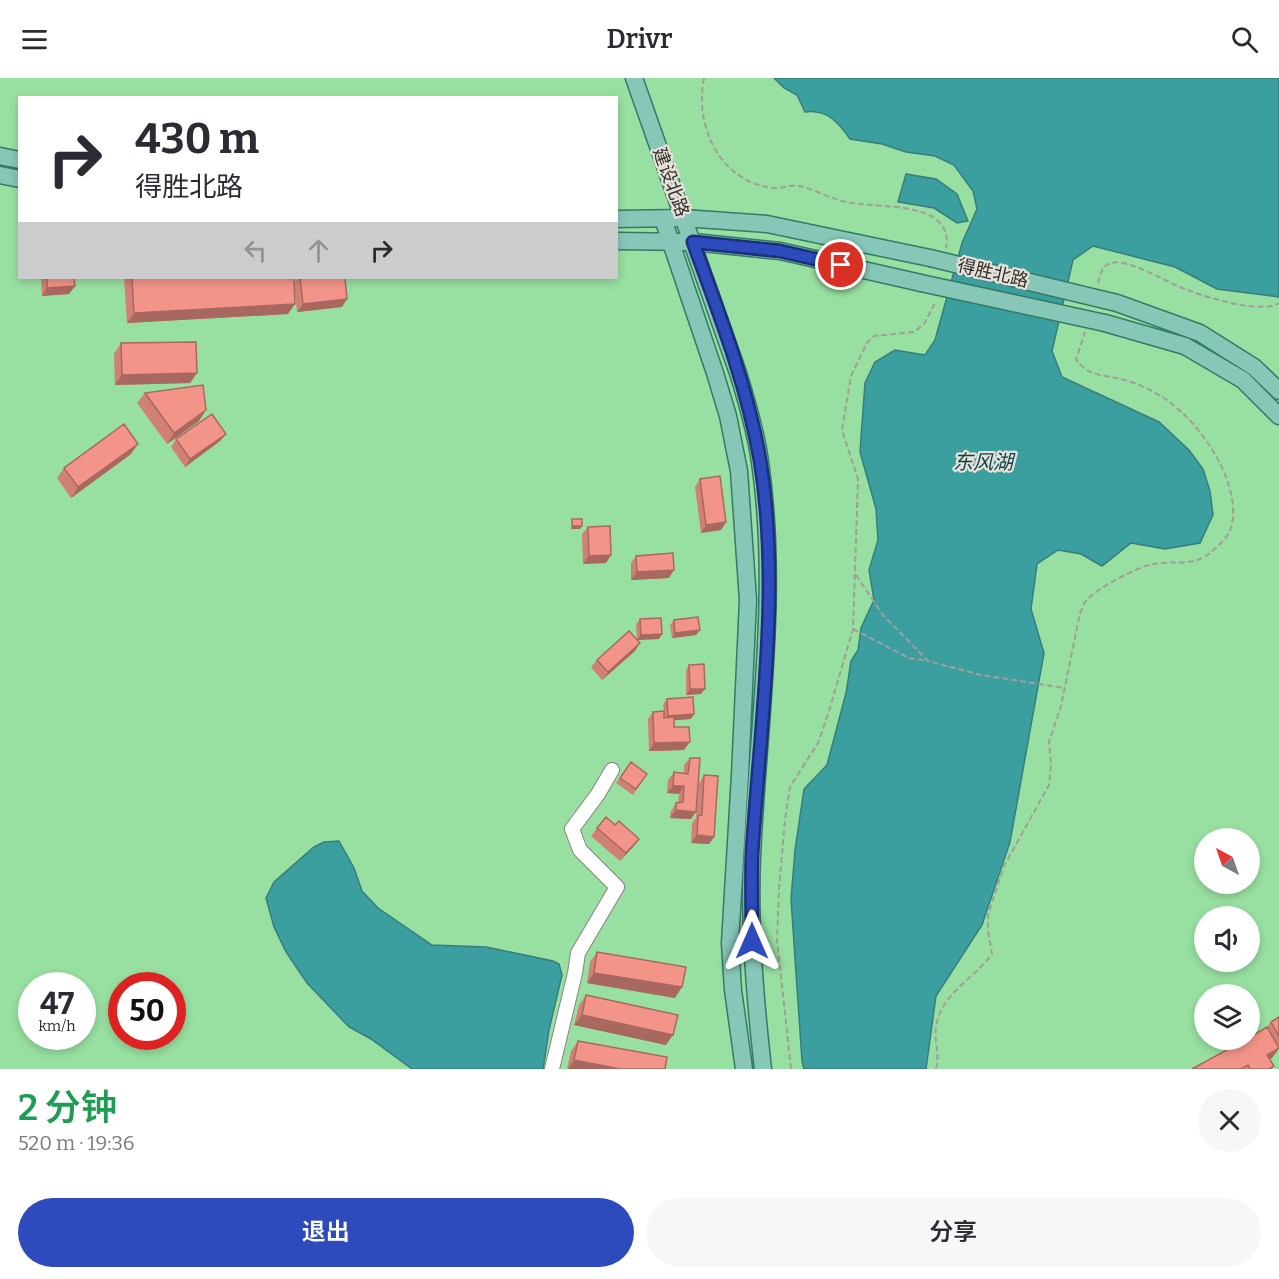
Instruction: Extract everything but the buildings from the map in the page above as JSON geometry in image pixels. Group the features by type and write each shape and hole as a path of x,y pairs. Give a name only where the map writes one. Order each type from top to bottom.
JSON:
{"main road":[{"name":"建设北路","path":"634,78 735,363 760,460 768,546 764,710 752,867 752,941 756,1011 764,1069"},
{"path":"0,156 18,160"},
{"path":"0,175 18,179"},
{"name":"得胜北路","path":"618,219 684,218 767,224 930,258 1117,303 1200,333 1254,367 1279,391"},
{"path":"663,219 728,416 739,471 748,600 730,943 733,990 744,1069"},
{"name":"得胜北路","path":"618,241 693,242 780,251 1105,323 1185,346 1243,380 1279,416"}],"street":[{"path":"552,1069 578,953 617,887 580,850 572,829 598,794 612,770"}],"path":[{"path":"704,78 701,111 711,144 723,163 748,182 774,189 798,185 850,203 904,207 929,215 941,222 947,240 946,250"},
{"path":"1100,278 1103,267 1113,262 1125,264 1164,279 1180,288 1234,304 1259,307 1279,303"},
{"path":"791,1069 777,940 779,889 790,787 818,743 830,711 853,629 858,479 842,430 850,376 867,343 874,336 914,332 924,324 936,302 938,291"},
{"path":"936,1069 938,1051 936,1028 941,1011 956,989 985,964 992,954 988,915 1004,866 1048,785 1051,765 1049,742 1065,688 1080,613 1086,601 1140,567 1155,563 1184,563 1202,559 1219,546 1227,536 1232,524 1230,486 1221,465 1191,422 1158,394 1126,381 1082,369 1077,360 1080,348"},
{"path":"855,575 883,615 928,661"},
{"path":"853,629 909,658 981,675 1065,688"}],"green space":[{"path":"0,78 1279,78 1279,1069 0,1069"}],"water":[{"name":"东风湖","path":"774,78 1279,78 1279,297 1217,289 1175,267 1093,246 1073,260 1052,351 1062,377 1159,422 1189,450 1203,469 1210,491 1213,515 1200,543 1165,549 1131,543 1102,566 1081,554 1058,550 1037,564 1031,609 1044,653 1010,842 982,925 936,996 926,1069 804,1069 791,899 804,789 827,765 846,693 851,661 858,650 861,628 874,600 869,570 878,540 876,509 860,452 865,383 875,362 895,350 925,355 935,340 962,243 977,209 973,191 954,165 935,156 850,139 841,127 826,115 805,112 797,95 784,88"},
{"path":"906,174 936,179 957,194 968,221 957,223 934,208 898,202"},
{"path":"339,841 354,868 362,891 378,908 432,945 486,947 559,964 562,975 549,1030 543,1069 412,1069 371,1039 349,1027 307,983 286,952 274,927 266,898 274,882 314,847 324,842"}],"route":[{"path":"752,941 752,857 764,710 768,546 760,460 750,414 693,242 780,251 841,265"}]}
